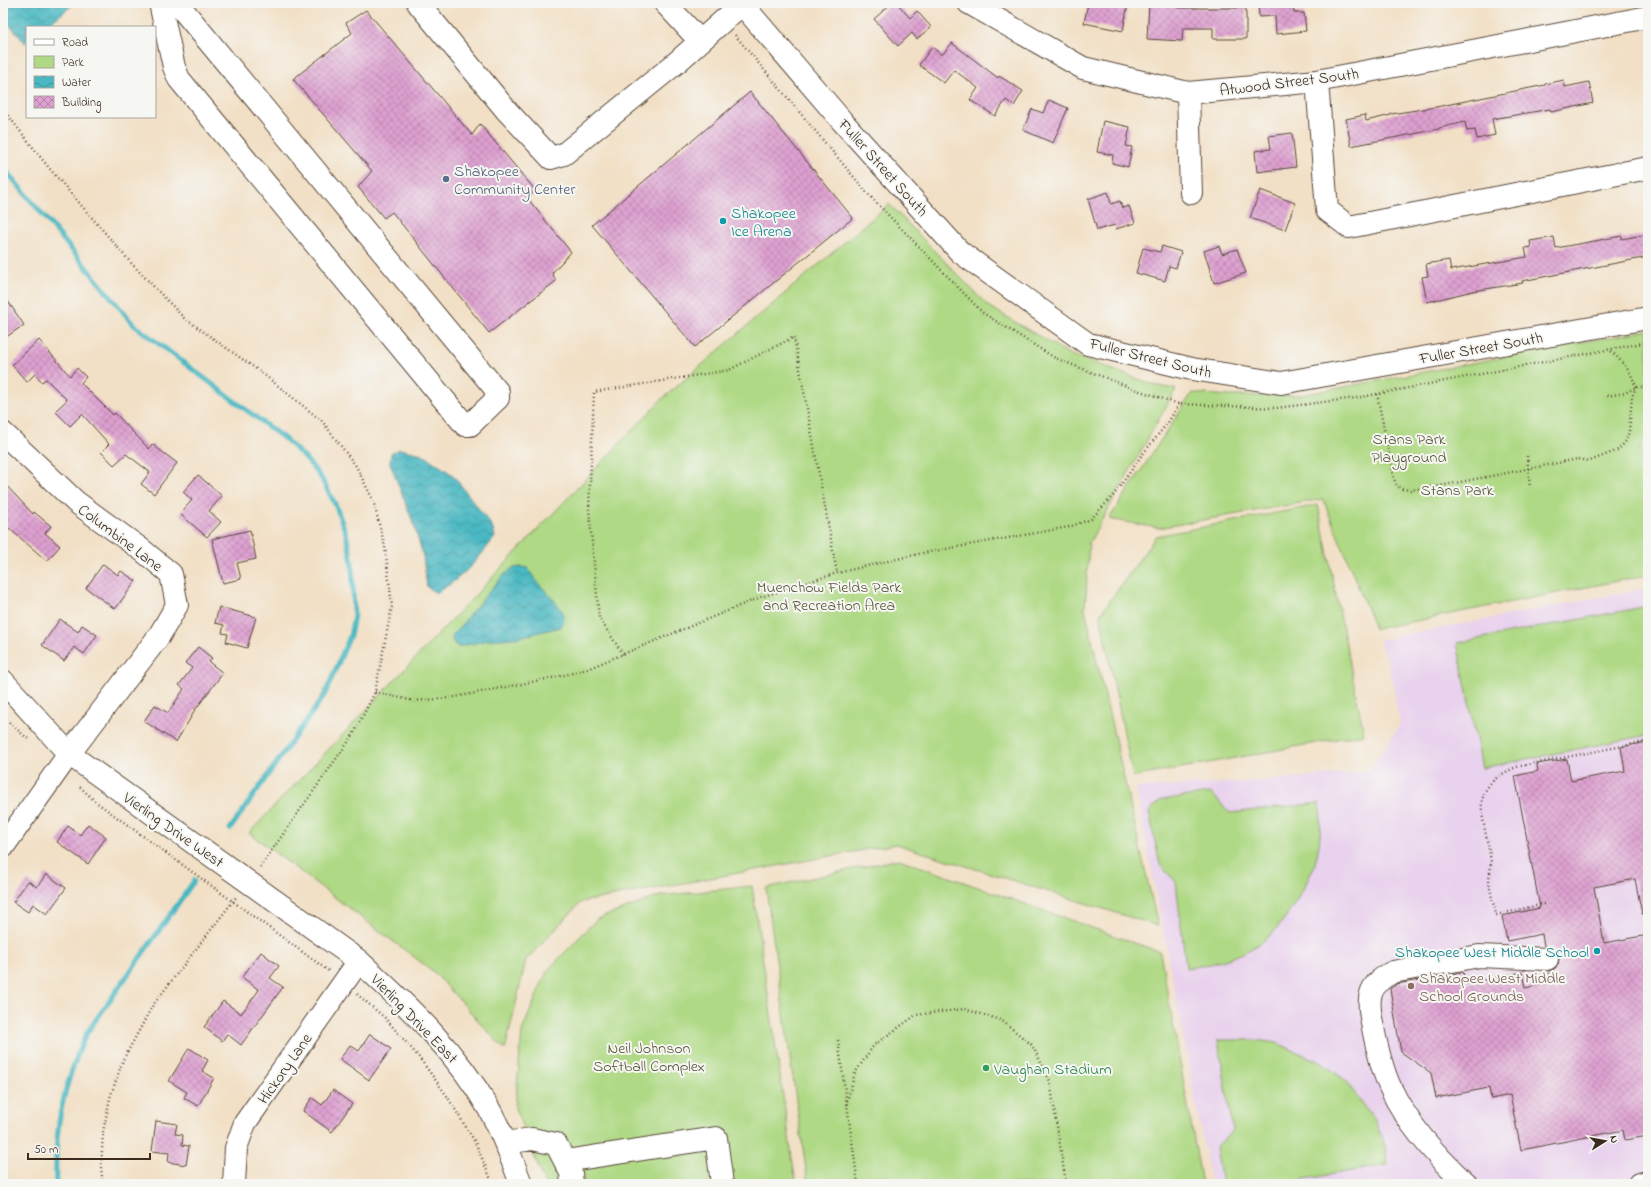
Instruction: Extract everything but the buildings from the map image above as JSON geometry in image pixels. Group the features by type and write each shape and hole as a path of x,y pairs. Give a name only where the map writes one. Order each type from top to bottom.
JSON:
{"street":[{"path":"160,3 174,67 179,79 465,425 470,425 498,398 498,392 177,3"},
{"path":"418,3 507,111 551,158 564,154 700,42 742,3"},
{"path":"665,3 700,42"},
{"name":"Fuller Street South","path":"742,3 842,121 960,252 1088,344 1192,369 1281,383 1648,318"},
{"name":"Atwood Street South","path":"969,3 1083,68 1188,93 1317,81 1648,17"},
{"path":"1317,81 1327,210 1349,227 1648,168"},
{"path":"1188,93 1191,193"},
{"name":"Columbine Lane","path":"3,433 76,502 142,550 171,574 177,606 159,636 65,761 3,847"},
{"name":"Vierling Drive West","path":"3,681 65,761 249,883 359,962"},
{"path":"1466,1184 1447,1167 1425,1142 1390,1089 1381,1061 1369,1010 1370,998 1374,985 1381,977 1393,972 1479,956 1547,959"},
{"name":"Hickory Lane","path":"234,1184 236,1148 245,1123 359,962"},
{"name":"Vierling Drive East","path":"359,962 410,1008 435,1034 462,1067 489,1110 505,1143 521,1184"},
{"path":"565,1161 716,1138 722,1184"},
{"path":"505,1143 532,1139 556,1144 571,1173 572,1184"},
{"path":"1639,1184 1648,1182"}],"path":[{"path":"723,21 868,194 983,313 1055,358 1134,389 1179,404 1276,408 1377,394 1648,342"},
{"path":"3,109 50,168 116,246 179,312 262,373 322,421 356,466 373,500 385,547 392,606 375,692 353,735 249,883 232,902 153,1005 123,1060 110,1098 103,1132 101,1169 102,1184"},
{"path":"623,654 599,618 589,510 594,392 729,370 794,337 837,573"},
{"path":"1377,394 1394,479 1397,486 1402,489 1410,490 1445,485 1578,459 1590,461 1618,450 1626,441 1630,432 1632,397 1636,387 1633,377 1627,367 1609,349"},
{"path":"1607,396 1625,392 1636,387 1648,387"},
{"path":"375,692 414,701 450,698 557,677 587,669 668,637 761,597 837,573 918,554 1069,527 1091,519 1113,496 1142,455 1169,421 1179,404"},
{"path":"1527,456 1530,488"},
{"path":"3,717 32,743"},
{"path":"1544,904 1496,915 1489,880 1491,864 1483,814 1482,798 1486,789 1492,780 1504,772 1516,767 1648,741"},
{"path":"65,761 96,802 344,983 385,1018 418,1056 447,1096 475,1142 493,1184"},
{"path":"846,1105 855,1073 874,1045 916,1015 964,1009 1001,1020 1032,1045 1050,1081 1066,1184"},
{"path":"838,1040 858,1184"}],"shaded area":[{"name":"Shakopee West Middle School Grounds","path":"1648,588 1648,1184 1211,1184 1136,788 1260,781 1369,771 1400,724 1390,669 1379,640"}],"green space":[{"name":"Muenchow Fields Park and Recreation Area","path":"889,204 988,306 1069,354 1158,386 1176,389 1089,543 1085,609 1158,926 896,844 581,902 526,960 505,1050 434,972 249,833 661,400"},
{"name":"Stans Park","path":"1648,330 1648,446 1640,448 1648,489 1648,575 1375,629 1323,499 1158,528 1109,519 1192,393 1230,396 1301,395"},
{"path":"1318,505 1364,734 1133,777 1100,615 1156,536"},
{"path":"1648,606 1648,735 1482,768 1457,643"},
{"path":"1211,793 1230,813 1320,803 1321,823 1319,842 1315,864 1297,901 1270,936 1260,944 1236,956 1211,964 1186,968 1176,882 1160,865 1149,812 1160,800"},
{"name":"Vaughan Stadium","path":"899,859 1160,952 1202,1184 808,1184 766,888"},
{"name":"Neil Johnson Softball Complex","path":"752,886 796,1184 545,1184 515,1108 522,1031 547,971 597,919 660,896"},
{"path":"1218,1040 1255,1040 1277,1043 1322,1063 1345,1080 1375,1120 1385,1146 1388,1165 1304,1179 1301,1184 1222,1184 1216,1147 1233,1130"}],"water":[{"path":"3,3 75,3 46,26 26,26 25,43 3,17"},
{"path":"400,449 422,454 453,475 492,526 495,537 461,575 445,588 436,593 427,587 423,556 414,525 390,463 391,453"},
{"path":"513,568 528,568 536,581 557,603 565,616 561,627 515,638 488,640 458,647 454,644 452,636 491,589"}],"waterway":[{"path":"3,167 134,325 286,440 305,458 320,476 335,504 346,533 352,562 354,616 350,636 325,694 230,829"},
{"path":"56,1184 57,1144 62,1107 71,1072 86,1034 194,881"}],"place":[{"name":"Shakopee Community Center","path":"446,179"},
{"name":"Shakopee Ice Arena","path":"723,221"},
{"name":"Shakopee West Middle School","path":"1597,951"},
{"name":"Shakopee West Middle School Grounds","path":"1411,986"},
{"name":"Vaughan Stadium","path":"986,1068"}],"park label":[{"name":"Stans Park Playground","path":"1409,447"}]}
